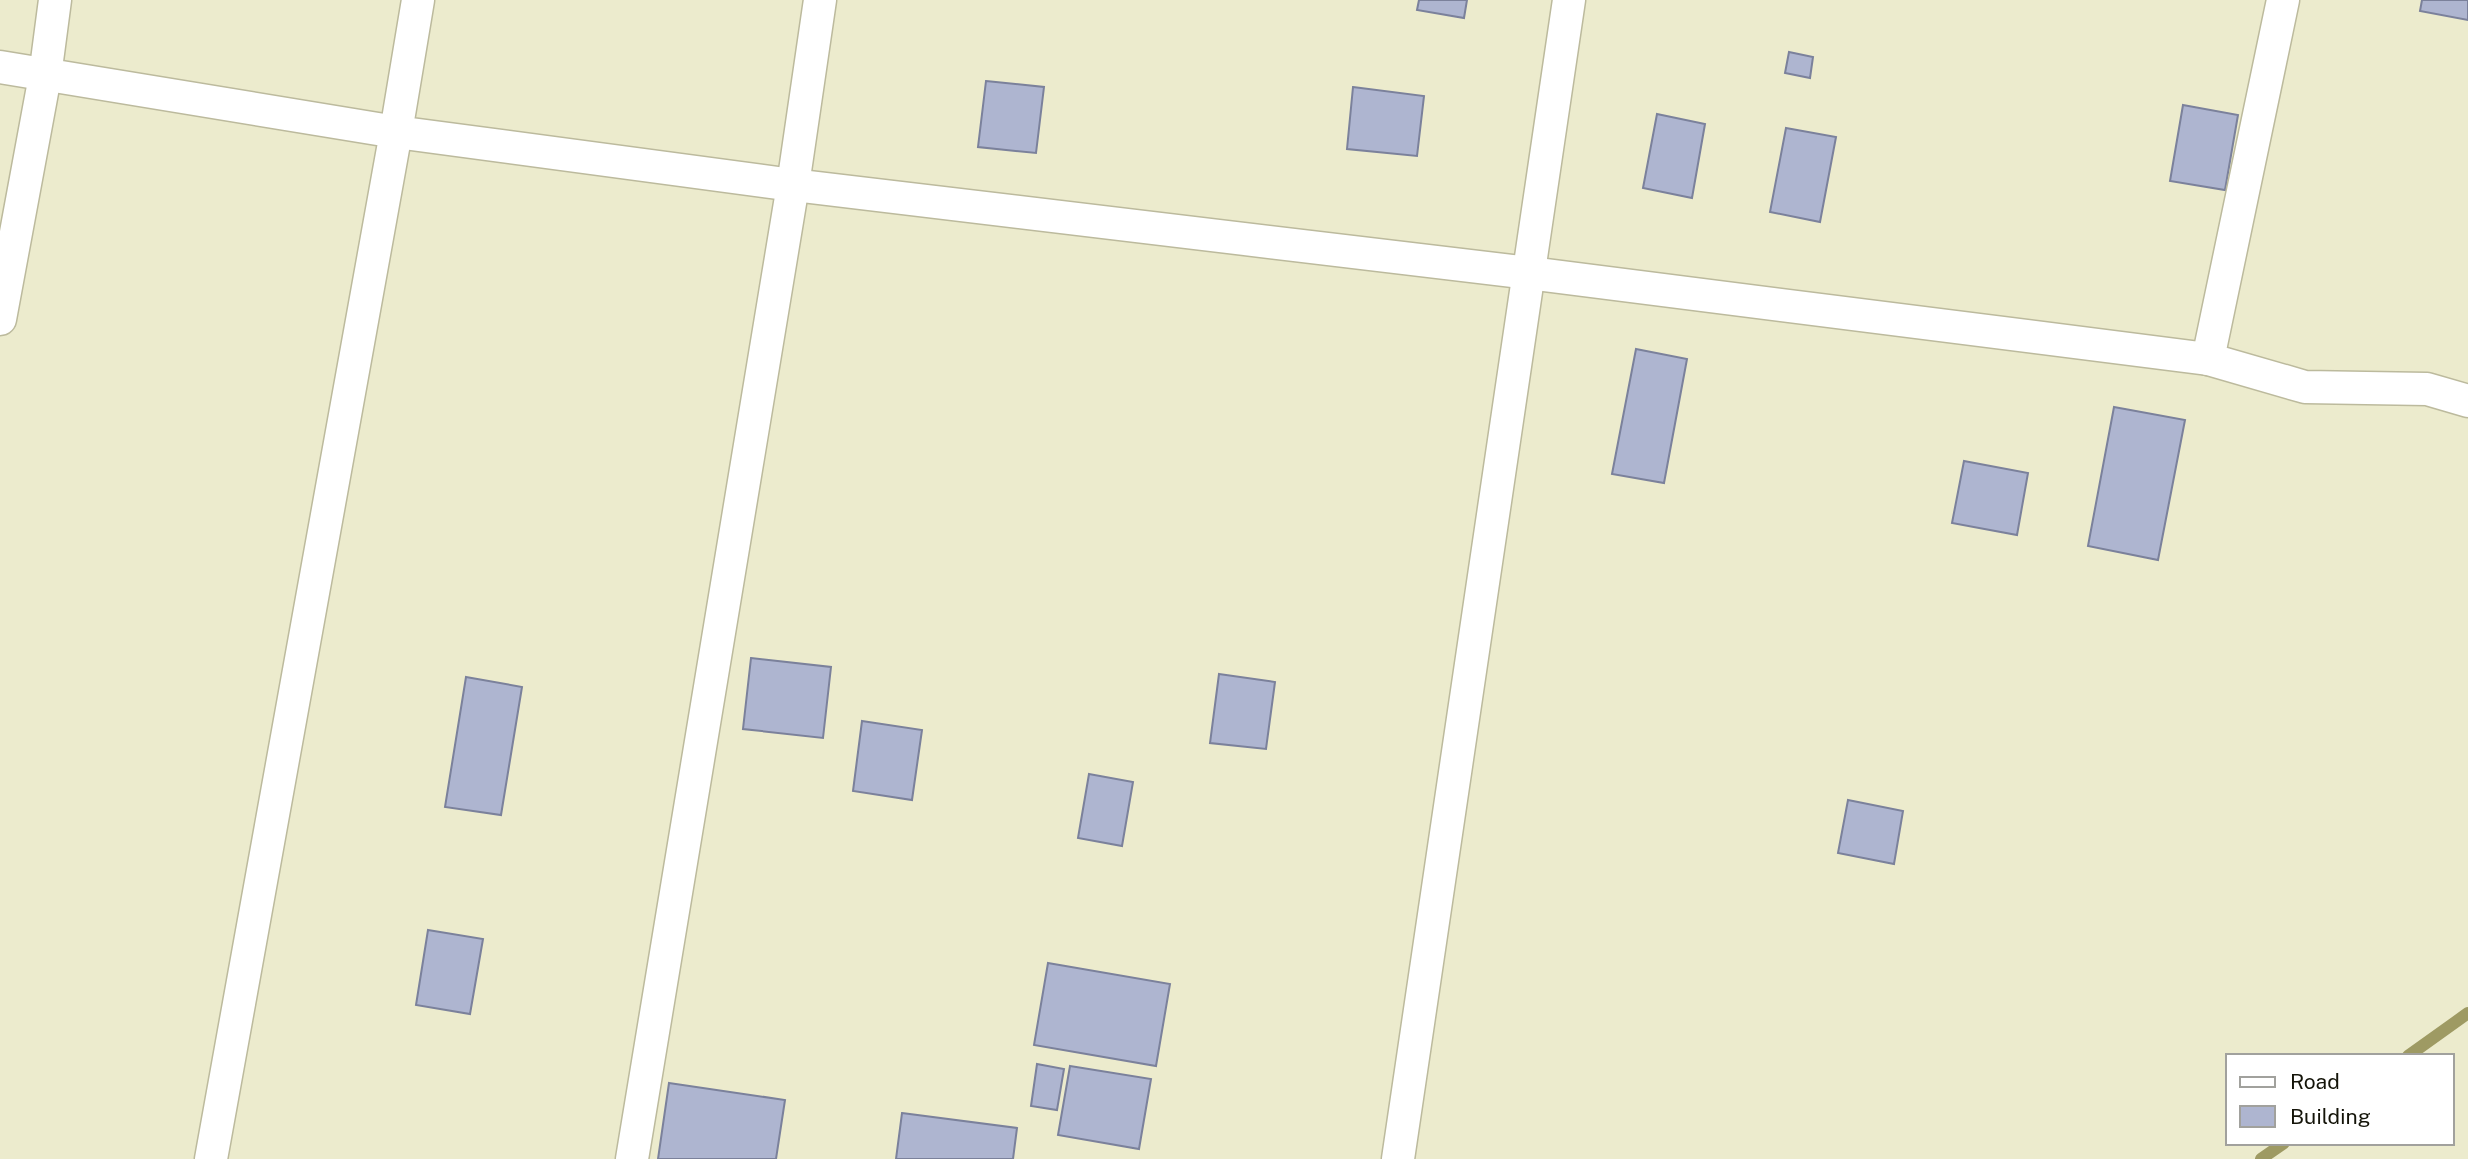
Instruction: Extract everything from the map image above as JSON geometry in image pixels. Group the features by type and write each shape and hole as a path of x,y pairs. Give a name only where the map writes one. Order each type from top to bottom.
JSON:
{"street":[{"path":"0,319 45,76 55,0"},
{"path":"211,1159 418,0"},
{"path":"632,1159 793,185 820,0"},
{"path":"1398,1159 1569,0"},
{"path":"2208,359 2283,0"},
{"path":"0,67 396,132 793,185 1529,273 2208,359 2305,387 2427,389 2468,401"}],"building":[{"path":"1419,0 1467,0 1464,18 1417,10"},
{"path":"2422,0 2468,0 2468,20 2420,11"},
{"path":"1789,52 1813,57 1810,78 1785,73"},
{"path":"986,81 1044,87 1036,153 978,147"},
{"path":"1353,87 1424,96 1417,156 1347,149"},
{"path":"2183,105 2238,115 2225,190 2170,181"},
{"path":"1657,114 1705,124 1692,198 1643,188"},
{"path":"1786,128 1836,137 1820,222 1770,212"},
{"path":"1636,349 1687,359 1664,483 1612,474"},
{"path":"2114,407 2185,420 2158,560 2088,546"},
{"path":"1964,461 2028,473 2017,535 1952,523"},
{"path":"751,658 831,667 823,738 743,729"},
{"path":"1219,674 1275,682 1266,749 1210,743"},
{"path":"466,677 522,687 501,815 445,807"},
{"path":"862,721 922,730 912,800 853,791"},
{"path":"1089,774 1133,782 1122,846 1078,838"},
{"path":"1848,800 1903,811 1894,864 1838,853"},
{"path":"428,930 483,939 470,1014 416,1005"},
{"path":"1048,963 1170,984 1156,1066 1034,1045"},
{"path":"1037,1064 1064,1069 1057,1110 1031,1106"},
{"path":"1070,1066 1151,1079 1139,1149 1058,1135"},
{"path":"669,1083 785,1100 776,1159 658,1159"},
{"path":"902,1113 1017,1128 1013,1159 896,1159"}],"waterway":[{"path":"2411,1054 2468,1013"},
{"path":"2261,1159 2281,1145"}]}
